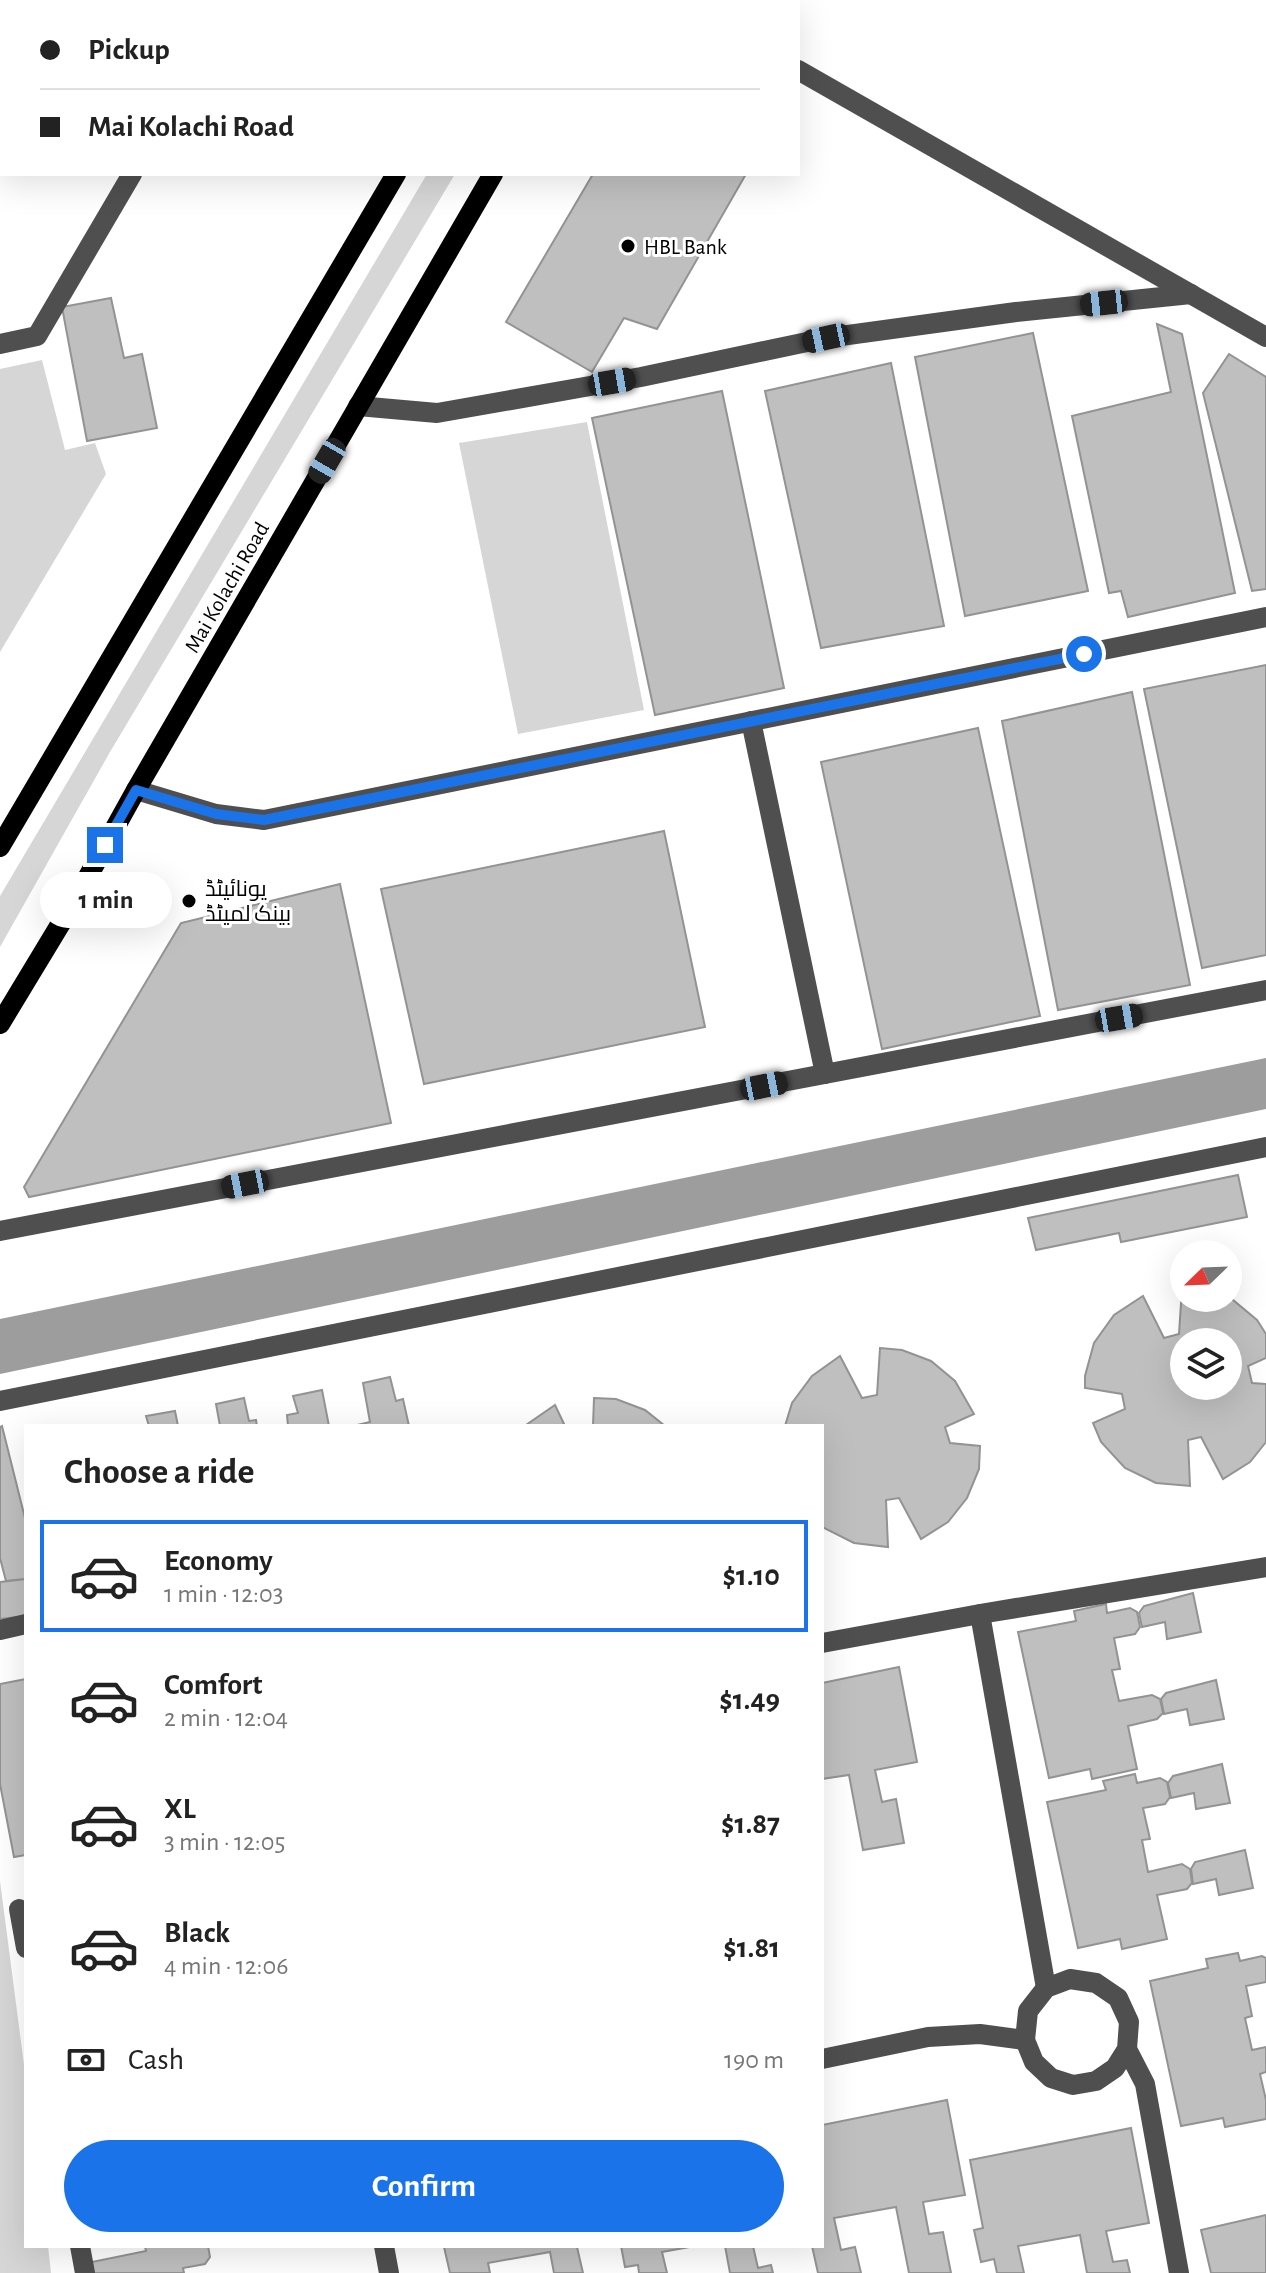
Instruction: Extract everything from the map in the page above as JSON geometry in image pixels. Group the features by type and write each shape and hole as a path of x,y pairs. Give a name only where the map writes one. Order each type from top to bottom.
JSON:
{"main road":[{"path":"0,847 395,176"},
{"name":"Mai Kolachi Road","path":"0,1024 75,900 492,176"}],"street":[{"path":"800,71 1266,337"},
{"path":"0,344 37,336 131,176"},
{"path":"358,406 437,413 641,377 826,338 1016,312 1191,294"},
{"path":"136,790 216,814 264,820 1266,617"},
{"path":"751,721 825,1074"},
{"path":"0,1231 1266,990"},
{"path":"0,1401 1266,1147"},
{"path":"824,1643 1266,1567"},
{"path":"980,1614 1046,1988"},
{"path":"0,1630 24,1624"},
{"path":"19,1909 24,1937"},
{"path":"1070,1979 1096,1983 1118,1998 1129,2022 1127,2049 1115,2068 1096,2081 1073,2085 1051,2078 1034,2062 1025,2040 1028,2011 1046,1988 1070,1979"},
{"path":"824,2059 928,2037 980,2034 1025,2040"},
{"path":"1127,2049 1145,2084 1179,2273"},
{"path":"80,2248 85,2273"},
{"path":"384,2248 389,2273"}],"shaded area":[{"path":"426,176 454,176 110,752 0,947 0,896"},
{"path":"42,360 65,450 95,443 106,474 0,652 0,369"},
{"path":"587,422 644,710 518,734 459,443"},
{"path":"1266,1058 1266,1109 0,1374 0,1319"},
{"path":"0,1881 24,2065 24,2248 48,2248 51,2273 0,2273"}],"building":[{"name":"HBL Bank","path":"592,176 745,176 657,329 624,318 592,372 506,322"},
{"path":"111,298 124,358 142,354 157,428 87,441 62,307"},
{"path":"1157,324 1182,334 1235,593 1128,617 1121,591 1109,593 1072,416 1171,392"},
{"path":"1033,333 1088,591 965,616 915,357"},
{"path":"1229,354 1266,377 1266,589 1252,591 1203,393"},
{"path":"891,363 944,626 821,648 765,391"},
{"path":"722,391 784,688 655,715 592,418"},
{"path":"1266,665 1266,955 1202,968 1144,689"},
{"path":"1132,692 1190,985 1058,1010 1002,721"},
{"path":"978,728 1040,1016 882,1049 821,762"},
{"path":"664,831 705,1027 424,1084 381,889"},
{"path":"340,884 391,1123 29,1197 24,1187 181,923"},
{"path":"1238,1175 1247,1217 1121,1242 1119,1233 1036,1250 1028,1218"},
{"path":"1143,1296 1164,1338 1170,1336 1170,1400 1242,1400 1242,1328 1179,1328 1180,1312 1242,1312 1242,1308 1257,1320 1266,1334 1266,1358 1248,1366 1252,1383 1266,1384 1266,1442 1250,1462 1223,1479 1201,1437 1188,1440 1190,1486 1156,1483 1125,1468 1101,1442 1093,1423 1125,1409 1122,1394 1085,1388 1094,1343 1114,1315"},
{"path":"880,1348 902,1350 931,1361 955,1381 974,1414 945,1427 950,1443 980,1446 979,1469 967,1498 948,1522 921,1539 899,1498 886,1500 888,1547 854,1543 824,1528 824,1424 786,1424 792,1403 812,1376 840,1356 862,1398 877,1395"},
{"path":"390,1377 396,1401 403,1399 409,1424 362,1424 370,1422 363,1383"},
{"path":"322,1390 329,1424 288,1424 287,1415 298,1413 293,1396"},
{"path":"244,1398 249,1421 256,1420 257,1424 220,1424 216,1404"},
{"path":"594,1398 616,1399 645,1410 662,1424 593,1424"},
{"path":"555,1405 564,1424 527,1424"},
{"path":"175,1411 178,1424 148,1424 146,1416"},
{"path":"0,1427 24,1514 24,1579 6,1581 0,1558"},
{"path":"24,1579 24,1616 0,1619 0,1582"},
{"path":"1193,1593 1201,1632 1167,1639 1165,1622 1142,1627 1139,1613 1144,1606"},
{"path":"1106,1604 1107,1613 1130,1608 1137,1612 1140,1627 1135,1634 1114,1638 1120,1669 1112,1670 1119,1701 1152,1695 1160,1699 1163,1713 1157,1719 1128,1726 1137,1769 1092,1779 1090,1769 1049,1778 1018,1632 1076,1621 1074,1611"},
{"path":"899,1667 917,1762 875,1770 882,1802 896,1799 904,1843 863,1850 849,1775 824,1779 824,1683"},
{"path":"24,1679 24,1855 14,1857 0,1784 0,1684"},
{"path":"1216,1680 1224,1719 1190,1725 1187,1709 1164,1714 1161,1699 1166,1693"},
{"path":"1222,1764 1230,1803 1196,1809 1194,1793 1171,1798 1168,1783 1173,1776"},
{"path":"1135,1774 1137,1783 1160,1778 1167,1782 1170,1797 1165,1804 1143,1808 1150,1839 1142,1840 1148,1872 1182,1864 1190,1869 1192,1883 1187,1889 1157,1895 1167,1939 1122,1949 1120,1939 1078,1948 1047,1802 1106,1790 1103,1781"},
{"path":"1245,1850 1253,1888 1219,1895 1216,1879 1193,1884 1191,1869 1195,1862"},
{"path":"1238,1953 1240,1961 1262,1956 1266,1958 1266,1982 1246,1986 1252,2016 1245,2018 1252,2050 1266,2047 1266,2072 1260,2074 1266,2100 1266,2119 1225,2127 1223,2118 1181,2126 1150,1981 1208,1968 1206,1959"},
{"path":"947,2100 965,2195 923,2202 929,2234 943,2232 951,2273 909,2273 896,2207 834,2218 841,2250 855,2247 861,2273 818,2273 812,2248 824,2248 824,2125"},
{"path":"1131,2128 1149,2223 1106,2231 1113,2262 1127,2260 1130,2273 1087,2273 1080,2235 1018,2246 1024,2273 997,2273 994,2259 981,2262 974,2230 983,2228 970,2160"},
{"path":"1266,2215 1266,2273 1211,2273 1201,2230"},
{"path":"145,2248 208,2248 210,2257 205,2264 183,2268 184,2273 90,2273 87,2263 146,2251"},
{"path":"444,2248 577,2248 583,2273 554,2273 550,2252 488,2263 490,2273 450,2273"},
{"path":"621,2248 684,2248 662,2252 667,2273 639,2273 638,2265 625,2267"},
{"path":"725,2248 753,2248 758,2268 771,2265 773,2273 730,2273"}],"place":[{"name":"HBL Bank","path":"628,246"},
{"name":"یونائیٹڈ بینک لمیٹڈ","path":"189,901"}],"route":[{"path":"105,845 136,790 216,814 264,820 1084,654"}]}
